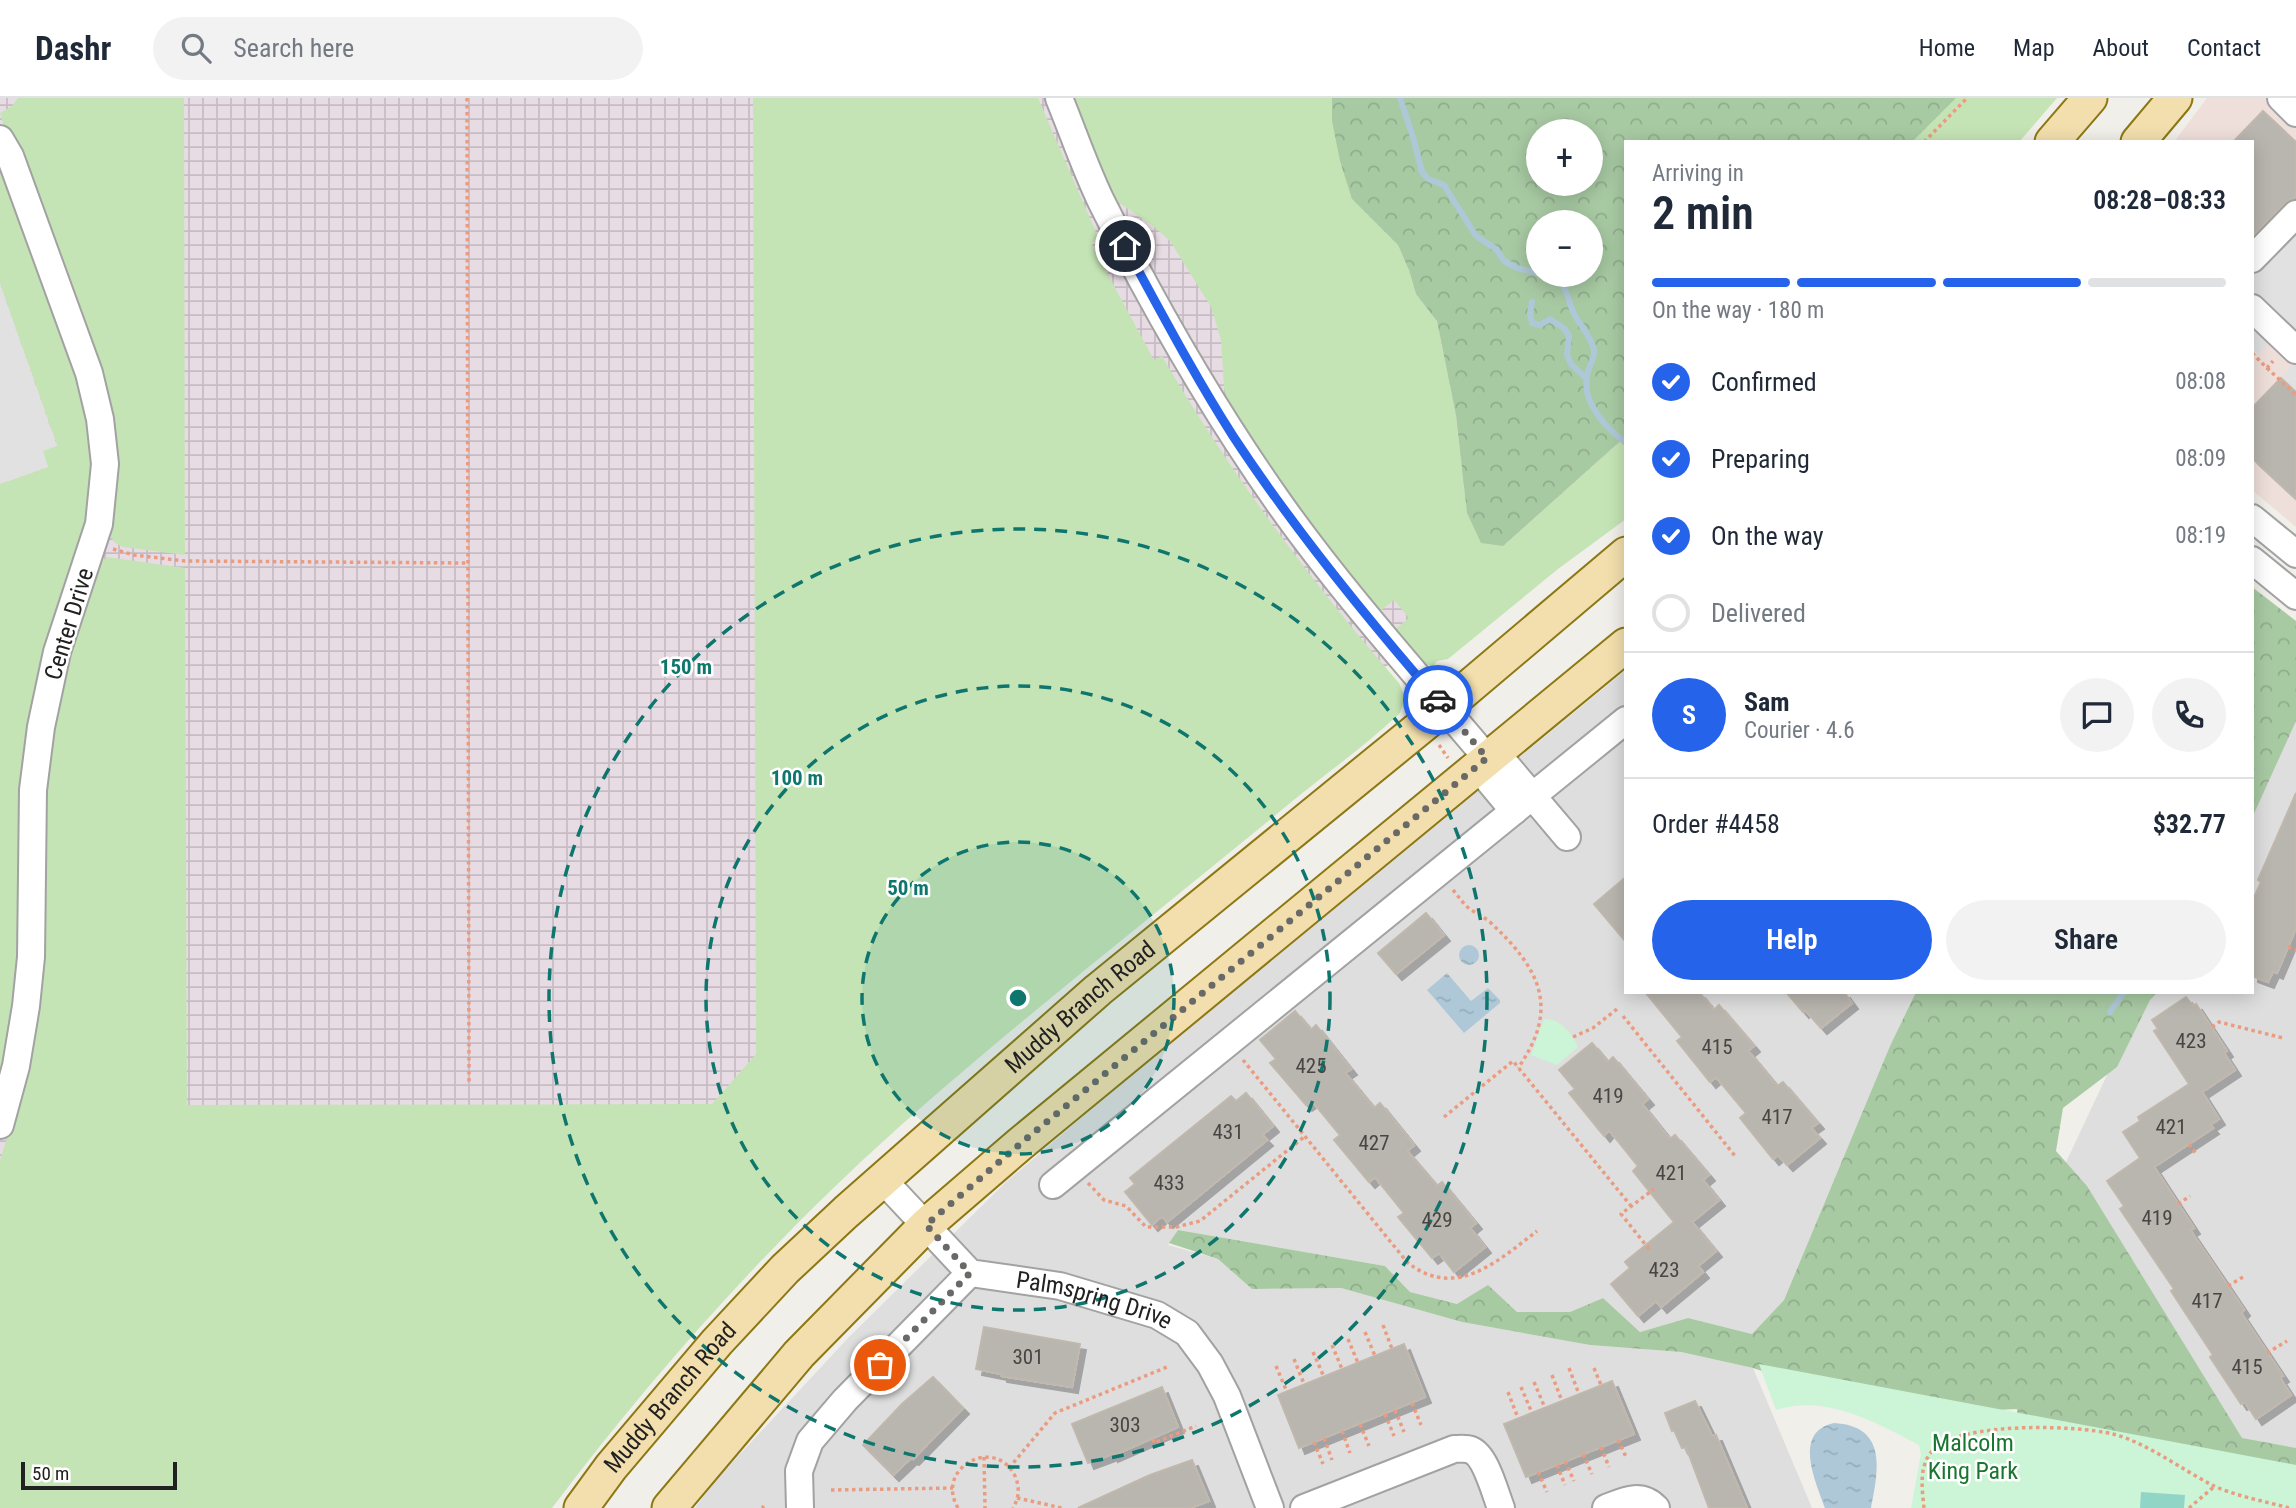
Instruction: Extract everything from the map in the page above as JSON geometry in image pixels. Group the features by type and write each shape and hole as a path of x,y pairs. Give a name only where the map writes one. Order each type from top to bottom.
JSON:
{"main road":[{"path":"2054,140 2090,98"},
{"path":"2140,140 2175,98"},
{"name":"Muddy Branch Road","path":"581,1508 611,1467 717,1342 785,1269 882,1179 1098,990 1439,723 1624,556"},
{"path":"669,1508 799,1354 926,1225 1020,1144 1624,647"}],"street":[{"path":"1059,98 1100,199 1177,341 1233,435 1280,504 1439,723 1487,758 1507,766 1523,803 1567,836"},
{"path":"2280,98 2296,113"},
{"name":"Center Drive","path":"0,139 10,156 80,348 104,438 104,484 94,543 57,652 39,736 33,790 31,957 16,1066 0,1125"},
{"path":"2254,257 2296,214"},
{"path":"2254,310 2296,350"},
{"path":"2254,520 2296,554"},
{"path":"2254,562 2296,596"},
{"path":"1053,1185 1624,722"},
{"path":"800,1508 799,1471 810,1441 845,1400 970,1273 882,1179"},
{"name":"Palmspring Drive","path":"970,1273 1060,1286 1157,1315 1187,1333 1210,1363 1227,1396 1270,1508"},
{"path":"1304,1508 1454,1449 1463,1448 1472,1450 1483,1462 1501,1508"},
{"path":"1606,1508 1629,1500 1650,1503"}],"path":[{"path":"467,98 469,1084"},
{"path":"1926,140 1967,98"},
{"path":"2267,368 2296,395"},
{"path":"94,543 134,555 185,561 468,563"},
{"path":"1439,723 1449,759"},
{"path":"1447,882 1466,906 1491,923 1517,951 1537,983 1542,1016 1532,1047 1518,1068"},
{"path":"2288,947 2296,950"},
{"path":"1573,1037 1593,1028 1617,1009"},
{"path":"1623,1016 1735,1156"},
{"path":"2211,1027 2219,1023 2283,1038"},
{"path":"1228,1042 1407,1262 1426,1273 1452,1278 1467,1277 1500,1261 1537,1231"},
{"path":"1444,1117 1513,1061 1631,1206"},
{"path":"1075,1167 1104,1200 1126,1206 1143,1225 1152,1228 1176,1227 1200,1221 1304,1137"},
{"path":"2189,1144 2197,1155"},
{"path":"1649,1249 1621,1214 1654,1189"},
{"path":"2178,1204 2190,1196"},
{"path":"2228,1286 2243,1277"},
{"path":"1383,1325 1392,1349"},
{"path":"1365,1332 1375,1356"},
{"path":"1348,1339 1358,1363"},
{"path":"2267,1353 2287,1341"},
{"path":"1332,1345 1342,1369"},
{"path":"1313,1352 1324,1377"},
{"path":"1294,1359 1304,1384"},
{"path":"1276,1366 1287,1392"},
{"path":"1009,1468 1055,1413 1167,1367"},
{"path":"1569,1368 1579,1394"},
{"path":"1594,1368 1601,1385"},
{"path":"1552,1375 1562,1401"},
{"path":"1534,1382 1545,1408"},
{"path":"1521,1387 1532,1413"},
{"path":"1508,1392 1518,1418"},
{"path":"1412,1403 1422,1424"},
{"path":"1395,1410 1404,1432"},
{"path":"1385,1414 1394,1436"},
{"path":"1360,1424 1369,1446"},
{"path":"1153,1439 1154,1443 1196,1426"},
{"path":"1924,1508 1921,1479 1927,1459 1935,1448 1966,1435 1996,1428 2067,1429 2113,1434 2215,1486 2289,1508"},
{"path":"1342,1431 1350,1453"},
{"path":"1324,1438 1332,1460"},
{"path":"1618,1440 1627,1459"},
{"path":"1314,1442 1323,1464"},
{"path":"1601,1447 1609,1466"},
{"path":"1583,1454 1592,1474"},
{"path":"984,1457 985,1508"},
{"path":"958,1508 953,1494 957,1474 973,1459 984,1457 995,1459 1009,1468 1017,1480 1017,1499 1013,1508"},
{"path":"1565,1461 1574,1481"},
{"path":"1557,1465 1565,1485"},
{"path":"1538,1472 1547,1492"},
{"path":"2189,1508 2215,1486"},
{"path":"831,1490 953,1488"},
{"path":"1017,1499 1062,1508"}],"shaded area":[{"path":"0,98 1980,98 1940,140 1624,140 1624,448 1376,676 970,1004 0,1508"},
{"path":"2207,98 2296,98 2296,527 2254,492 2254,140 2176,140"},
{"path":"2296,233 2296,390 2282,377 2294,362 2270,342 2259,354 2254,350 2254,276"},
{"path":"0,284 57,446 43,451 48,467 0,484"},
{"path":"1624,672 1624,994 1915,994 1891,1044 1784,1300 1752,1334 1688,1318 1640,1332 1603,1298 1570,1312 1517,1312 1488,1286 1457,1304 1410,1292 1385,1266 1178,1230 1168,1245 1218,1259 1252,1289 1341,1288 1462,1322 1590,1345 1681,1352 1753,1368 1812,1508 695,1508 714,1482 849,1337 1006,1182 1146,1063"},
{"path":"2296,672 2296,1455 2218,1440 2060,1175 2145,994 2254,994 2254,762"},
{"path":"2141,1492 2185,1495 2184,1508 2140,1508"}],"green space":[{"path":"18,98 184,98 185,555 123,547 112,539 109,521 112,501 15,142 3,124 0,113 12,106"},
{"path":"753,98 1038,98 1099,239 1091,243 1154,360 1162,356 1243,484 1334,605 1399,683 1405,698 1400,713 1012,1030 874,1150 775,1246 682,1347 552,1508 0,1508 0,1160 12,1122 44,793 61,680 100,564 107,557 185,568 187,1105 712,1104 756,1054"},
{"path":"1071,98 1332,98 1332,121 1352,199 1398,245 1416,294 1437,321 1456,415 1467,513 1503,546 1624,438 1624,520 1558,569 1448,659 1437,661 1433,667 1422,662 1394,630 1409,618 1394,600 1379,612 1277,478 1228,403 1224,388 1221,340 1211,307 1170,241 1118,202"},
{"path":"1332,98 1956,98 1914,140 1624,140 1624,438 1503,546 1481,543 1467,513 1456,415 1437,321 1416,294 1398,245 1352,199 1340,161 1332,121"},
{"path":"1956,98 2057,98 2021,140 1914,140"},
{"path":"0,165 77,378 87,423 91,468 90,499 84,532 45,647 24,745 19,806 18,958 0,1074 0,484 48,467 42,450 57,445 0,284"},
{"path":"2254,589 2296,621 2296,721 2254,814"},
{"path":"1915,994 2156,994 2150,1000 2117,1067 2063,1108 2056,1151 2087,1186 2242,1438 2296,1448 2296,1508 2019,1436 2017,1409 1937,1413 1850,1400 1753,1368 1681,1352 1590,1345 1462,1322 1341,1288 1252,1289 1218,1259 1169,1243 1178,1230 1385,1266 1410,1292 1457,1304 1488,1285 1517,1312 1570,1312 1603,1298 1640,1332 1688,1318 1752,1334 1784,1300 1890,1046"},
{"path":"1544,1019 1556,1021 1565,1027 1578,1047 1557,1065 1531,1055"},
{"name":"Malcolm King Park","path":"1759,1364 2296,1465 2296,1508 1911,1508 1921,1454 1919,1445 1868,1420 1832,1408 1813,1405 1776,1410"}],"water":[{"path":"1469,945 1476,948 1479,955 1476,962 1469,965 1462,962 1459,955 1462,948"},
{"path":"1447,973 1471,1001 1488,988 1500,1000 1500,1003 1464,1033 1427,990"},
{"path":"1834,1423 1851,1426 1863,1432 1871,1441 1877,1465 1871,1508 1825,1508 1813,1472 1810,1447 1821,1428"}],"building":[{"path":"2263,111 2296,142 2296,196 2285,203 2254,234 2254,140 2235,140"},
{"path":"2281,378 2296,392 2296,499 2254,460 2254,406"},
{"path":"2296,793 2296,928 2277,973 2273,971 2268,982 2254,977 2254,898 2261,882 2258,880"},
{"path":"1624,879 1624,940 1594,904"},
{"path":"1426,913 1444,935 1396,974 1378,953"},
{"path":"1647,994 1701,994 1714,1010 1719,1005 1754,1046 1748,1051 1777,1086 1783,1082 1818,1123 1811,1128 1820,1138 1787,1165 1778,1155 1773,1159 1740,1118 1746,1113 1716,1077 1710,1082 1677,1041 1682,1037"},
{"path":"1788,994 1845,994 1852,1003 1821,1028 1805,1010 1803,1012"},
{"path":"2186,997 2193,1006 2196,1004 2227,1051 2224,1053 2235,1070 2202,1092 2219,1119 2210,1125 2213,1128 2154,1167 2194,1228 2190,1230 2244,1310 2241,1313 2283,1376 2280,1378 2291,1395 2256,1419 2245,1402 2241,1404 2210,1357 2213,1355 2171,1291 2174,1289 2120,1209 2124,1206 2107,1181 2140,1158 2123,1132 2140,1121 2138,1117 2189,1084 2154,1031 2158,1029 2152,1020"},
{"path":"1295,1011 1311,1030 1316,1025 1351,1069 1345,1073 1374,1108 1380,1103 1414,1145 1407,1151 1437,1186 1442,1182 1476,1223 1470,1228 1485,1247 1454,1272 1439,1253 1432,1258 1398,1217 1404,1213 1375,1177 1369,1182 1334,1140 1340,1135 1312,1101 1306,1105 1270,1063 1276,1059 1260,1040"},
{"path":"1592,1043 1608,1062 1613,1057 1648,1099 1642,1104 1670,1139 1675,1135 1709,1175 1703,1180 1719,1200 1692,1222 1716,1251 1698,1266 1703,1272 1661,1307 1656,1301 1638,1316 1611,1284 1630,1268 1625,1262 1674,1222 1633,1171 1638,1166 1609,1130 1604,1136 1569,1093 1575,1089 1559,1070"},
{"path":"1246,1093 1273,1126 1262,1135 1267,1140 1167,1222 1162,1216 1152,1225 1125,1192 1135,1184 1130,1178 1231,1096 1236,1101"},
{"path":"984,1327 1080,1344 1072,1387 1001,1376 976,1369"},
{"path":"1404,1344 1425,1397 1299,1448 1278,1395"},
{"path":"933,1377 963,1408 913,1459 893,1475 863,1445 902,1404"},
{"path":"1612,1381 1634,1434 1526,1477 1504,1424"},
{"path":"1162,1387 1178,1427 1112,1456 1088,1463 1072,1424"},
{"path":"1695,1401 1712,1436 1716,1435 1747,1508 1709,1508 1686,1447 1682,1448 1665,1413"},
{"path":"1192,1460 1209,1501 1190,1508 1078,1508 1150,1475"}],"waterway":[{"path":"1400,98 1422,172 1428,179 1444,185 1476,236 1496,249 1504,261 1526,270"},
{"path":"1564,287 1573,312 1594,350 1586,386 1588,396 1597,414 1624,441"},
{"path":"1532,302 1532,323 1540,325 1550,319 1565,329 1569,336 1567,355 1571,364 1586,378"},
{"path":"2110,1012 2123,994"}],"way so far":[{"path":"880,1365 970,1273 926,1225 1020,1144 1487,758 1438,700"}],"route":[{"path":"1125,246 1190,364 1233,435 1280,504 1331,572 1438,700"}]}
